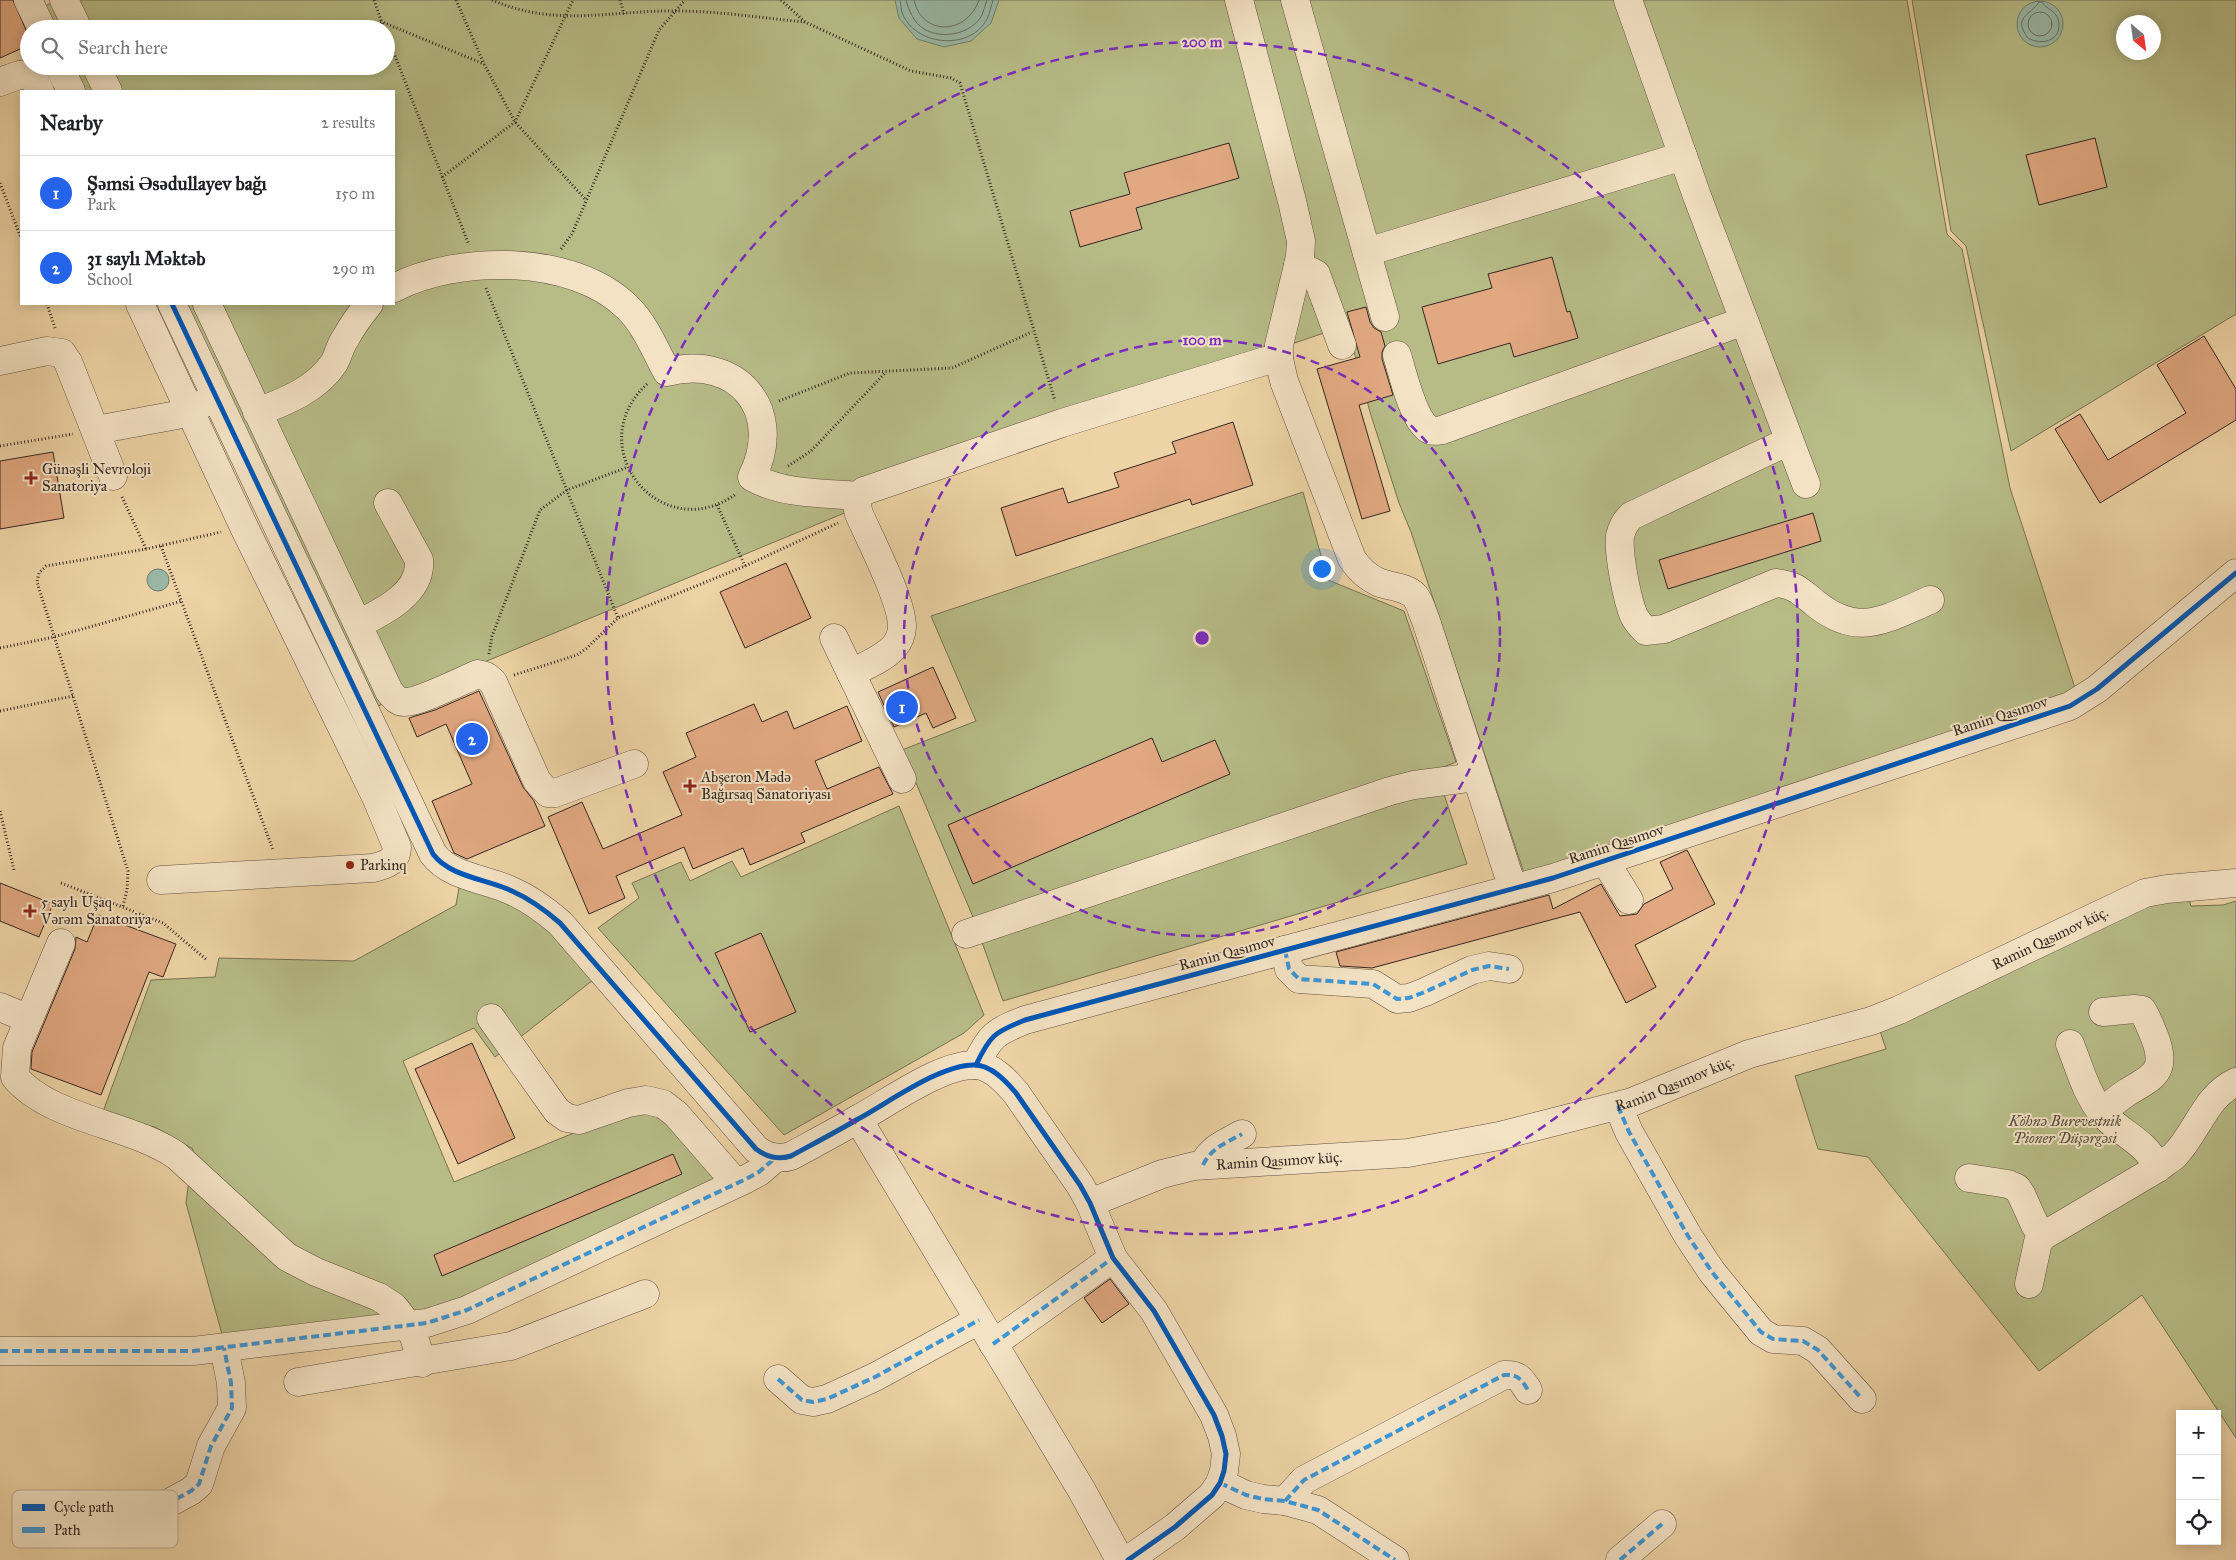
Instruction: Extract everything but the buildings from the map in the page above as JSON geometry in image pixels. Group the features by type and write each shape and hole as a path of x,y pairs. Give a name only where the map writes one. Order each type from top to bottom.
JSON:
{"street":[{"path":"28,0 38,20"},
{"path":"64,0 74,20"},
{"path":"1239,0 1292,201 1300,241 1298,265 1279,345 1279,359 1284,381 1352,558 1368,576 1378,582 1405,590 1416,597 1426,621 1513,889"},
{"path":"1295,0 1385,316"},
{"path":"1628,0 1683,156 1806,484"},
{"path":"0,82 20,75"},
{"path":"31,75 40,90"},
{"path":"64,75 71,90"},
{"path":"100,75 108,90"},
{"path":"1367,252 1683,156"},
{"path":"395,288 426,275 477,267 522,265 548,268 582,277 616,296 638,320 667,372 684,368 702,367 720,372 736,380 748,393 758,408 763,426 764,444 757,480 784,489 859,505"},
{"path":"1298,265 1316,274 1342,345"},
{"path":"140,305 244,527 376,797 397,847 397,854 391,861 381,866 281,874 161,880"},
{"path":"172,305 434,854 440,862 452,869 514,891 545,910 584,949 756,1149 765,1156 775,1158 791,1156 935,1075 963,1066 976,1065 997,1074 1016,1093 1068,1166 1090,1203 1113,1258 1154,1311 1214,1415 1222,1436 1226,1454 1224,1471 1220,1483 1212,1495 1194,1512 1128,1560"},
{"path":"207,305 389,691 396,700 404,702 416,700 478,674 490,679 537,781 548,793 555,793 634,764"},
{"path":"257,412 283,403 306,390 318,380 334,364 344,340 368,305"},
{"path":"1397,355 1418,418 1426,427 1433,431 1451,427 1744,321"},
{"path":"0,361 48,351 62,353 68,362 113,476"},
{"path":"859,505 874,486 1062,423 1265,361 1279,359"},
{"path":"96,430 177,415 217,398"},
{"path":"1789,441 1631,516 1624,523 1620,537 1625,584 1633,615 1639,625 1646,631 1664,629 1776,583 1791,584 1828,613 1851,624 1882,620 1930,600"},
{"path":"358,624 394,604 416,583 420,570 419,560 388,503"},
{"path":"851,674 894,647 900,637 902,627 898,605 859,505"},
{"name":"Ramin Qasımov","path":"976,1065 993,1036 1003,1029 1025,1020 1513,889 1605,861 2070,706 2097,689 2236,573"},
{"path":"834,638 902,779"},
{"path":"966,934 1390,791 1414,785 1476,777"},
{"path":"1605,861 1628,900"},
{"name":"Ramin Qasımov küç.","path":"1090,1203 1178,1169 1203,1165 1408,1153 1499,1136 1618,1106 1649,1096 1718,1065 1748,1054 1878,1018 2145,893 2167,888 2236,883"},
{"path":"61,943 17,1048 16,1077 22,1085 38,1097 87,1119 164,1147 177,1156 287,1256 316,1272 379,1297 394,1307 408,1325 422,1363"},
{"path":"1285,950 1289,969 1299,979 1373,984 1397,999 1410,998 1472,970 1489,966 1509,969"},
{"path":"0,1007 29,1019"},
{"path":"2102,1113 2118,1098 2145,1083 2156,1074 2160,1065 2159,1050 2142,1010 2103,1012"},
{"path":"491,1018 557,1111 567,1118 579,1120 628,1103 646,1100 663,1104 676,1114 736,1183"},
{"path":"2070,1044 2094,1102 2112,1123 2145,1147 2158,1168"},
{"path":"2029,1284 2038,1242 2043,1236 2158,1168 2181,1147 2222,1089 2236,1082"},
{"path":"1618,1106 1629,1132 1688,1236 1712,1272 1761,1332 1773,1339 1803,1342 1811,1345 1818,1350 1862,1398"},
{"path":"858,1120 1081,1489 1120,1560"},
{"path":"1203,1165 1208,1155 1215,1148 1242,1134"},
{"path":"0,1351 162,1352 224,1348 427,1323 467,1310 736,1183 759,1172 775,1158"},
{"path":"1970,1178 2008,1184 2017,1188 2035,1225 2043,1236"},
{"path":"993,1344 1113,1258"},
{"path":"298,1382 422,1363 511,1346 645,1294"},
{"path":"778,1379 802,1400 813,1402 827,1399 875,1377 979,1320"},
{"path":"178,1499 192,1491 199,1484 211,1446 232,1408 231,1383 224,1348"},
{"path":"1285,1500 1304,1480 1504,1376 1514,1374 1520,1378 1528,1390"},
{"path":"1220,1483 1246,1495 1285,1500 1318,1510 1395,1560"},
{"path":"1620,1560 1662,1524"}],"path":[{"path":"374,0 381,20"},
{"path":"456,0 484,64 516,122 586,200"},
{"path":"492,0 530,13 566,17 676,11 805,22"},
{"path":"442,177 516,122 573,0"},
{"path":"620,0 624,14"},
{"path":"548,268 572,234 660,30 685,0"},
{"path":"781,0 805,22 911,70 951,78 960,83 1032,332 1062,423"},
{"path":"395,27 484,64"},
{"path":"395,56 477,267 618,618"},
{"path":"0,184 20,235"},
{"path":"758,408 850,373 952,368 1032,332"},
{"path":"667,372 651,380 638,393 628,408 622,425 621,442 632,476 643,490 658,500 674,507 692,510 717,505 726,501 757,480 810,451 886,372"},
{"path":"0,446 96,430"},
{"path":"628,467 566,490 540,510 492,636 490,679 577,655 587,648 618,618 745,566 859,505"},
{"path":"113,476 146,549"},
{"path":"717,505 745,566"},
{"path":"123,906 127,890 128,871 37,582 39,573 46,566 146,549 244,527"},
{"path":"161,546 281,874"},
{"path":"0,648 54,637 182,601"},
{"path":"0,711 73,696"},
{"path":"0,811 14,870"},
{"path":"61,883 163,923 207,960"}],"green space":[{"path":"56,0 1907,0 1947,234 1962,249 2010,488 2076,691 1525,876 1411,532 1399,503 1370,412 1347,325 1062,423 378,706 185,305 395,305 395,90 82,90 74,75 395,75 395,20 48,20 42,8"},
{"path":"1912,0 2236,0 2236,314 2011,451 1966,246 1951,231"},
{"path":"1303,492 1328,580 1404,611 1456,762 1436,770 1467,864 1003,1001 973,917 902,750 976,721 931,616"},
{"path":"899,806 984,1015 964,1033 784,1135 598,928 639,898 632,883 681,862 690,881 732,861 741,877"},
{"path":"460,882 525,906 550,926 593,980 495,1057 474,1028 403,1061 454,1182 625,1112 650,1112 667,1119 721,1182 437,1313 223,1338 186,1203 193,1149 155,1127 101,1117 151,980 215,977 219,958 354,961 456,905"},
{"name":"Köhnə Burevestnik Pioner Düşərgəsi","path":"2188,896 2191,906 2223,905 2236,901 2236,1438 2221,1415 2221,1410 2218,1410 2142,1295 2039,1371 1868,1157 1818,1149 1795,1076 1886,1049 1879,1028 2152,902"}],"water":[{"path":"895,0 999,0 991,23 971,41 944,47 917,39 899,18"},
{"path":"2035,1 2045,1 2057,7 2062,15 2062,33 2057,41 2049,46 2035,47 2027,44 2020,37 2017,29 2017,19 2020,11 2027,4"},
{"path":"154,569 162,569 169,576 169,584 162,591 154,591 147,584 147,576"}],"marked path":[{"path":"1285,950 1289,969 1299,979 1373,984 1397,999 1409,998 1425,992 1472,970 1489,966 1509,969"},
{"path":"1618,1106 1629,1132 1688,1236 1712,1272 1761,1332 1773,1339 1803,1341 1818,1350 1862,1399"},
{"path":"1203,1165 1215,1150 1242,1134"},
{"path":"0,1351 193,1351 427,1323 467,1310 746,1179 759,1172 775,1158"},
{"path":"993,1344 1113,1258"},
{"path":"778,1379 802,1400 813,1402 827,1399 875,1377 979,1320"},
{"path":"178,1498 199,1484 211,1446 232,1408 231,1383 224,1348"},
{"path":"1285,1501 1304,1480 1504,1375 1513,1375 1519,1378 1528,1390"},
{"path":"1220,1483 1246,1495 1285,1501 1318,1510 1395,1560"},
{"path":"1620,1560 1662,1524"}],"cycle path":[{"path":"172,305 433,854 440,862 459,873 519,894 560,923 756,1149 768,1156 777,1158 791,1156 916,1085 947,1070 962,1066 976,1065 988,1068 1003,1079 1016,1093 1080,1185 1090,1203 1113,1258 1154,1311 1214,1415 1222,1436 1226,1454 1224,1471 1220,1483 1212,1495 1175,1527 1128,1560"},
{"path":"976,1065 985,1047 994,1036 1025,1020 1553,878 2070,706 2097,689 2236,573"}],"place":[{"name":"Günəşli Nevroloji Sanatoriya","path":"31,478"},
{"name":"Şəmsi Əsədullayev bağı","path":"902,707"},
{"name":"31 saylı Məktəb","path":"472,739"},
{"name":"Abşeron Mədə Bağırsaq Sanatoriyası","path":"690,786"},
{"name":"Parkinq","path":"350,865"},
{"name":"5 saylı Uşaq Vərəm Sanatoriya","path":"30,911"}]}
